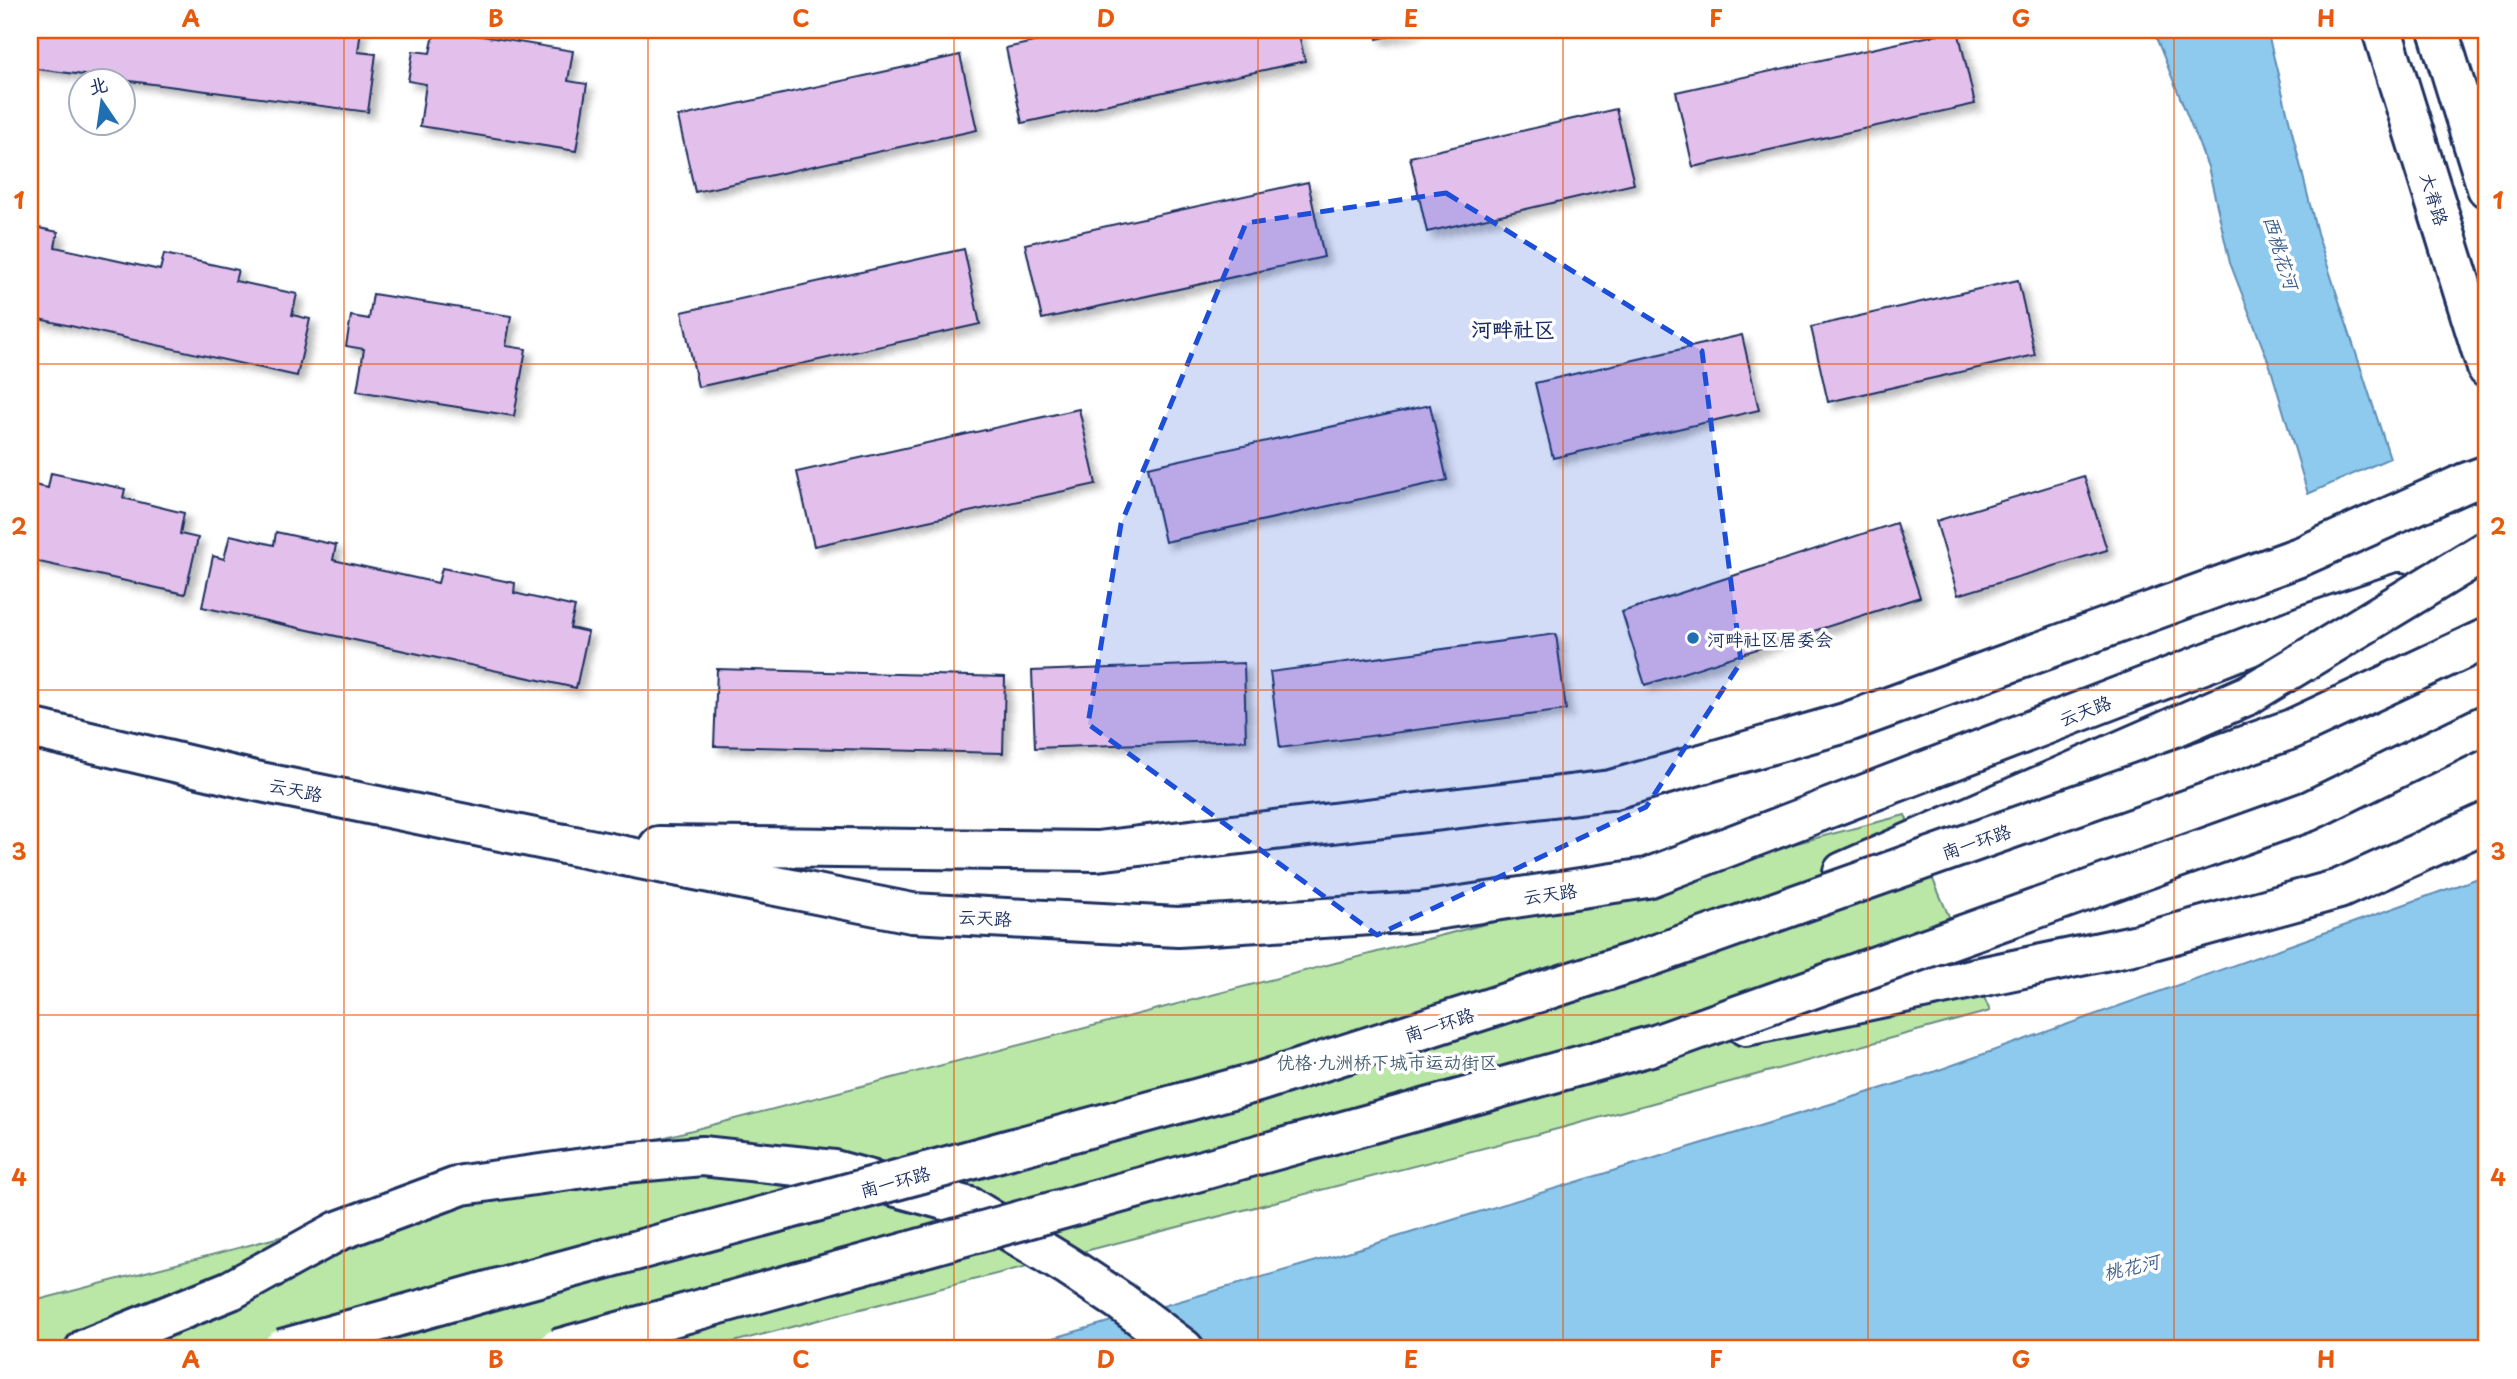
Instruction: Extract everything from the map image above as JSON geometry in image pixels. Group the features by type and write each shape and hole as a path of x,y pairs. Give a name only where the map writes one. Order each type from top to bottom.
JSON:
{"main road":[{"name":"大脊路","path":"2382,30 2487,368"},
{"path":"2438,30 2487,188"},
{"name":"云天路","path":"564,844 1097,851 1611,790 1845,723 2302,556 2476,479"},
{"path":"1640,960 2248,695 2487,550"},
{"name":"云天路","path":"30,727 251,780 912,913 1178,927 1421,912 1647,878 2305,625 2487,564"},
{"name":"南一环路","path":"282,1349 1258,1082 1640,960 2292,729 2487,638"},
{"path":"1658,1044 2309,811 2487,724"},
{"path":"557,1349 1658,1044 2151,940 2339,889 2487,822"},
{"path":"85,1349 231,1290 338,1230 462,1185 613,1164 702,1156 834,1170 970,1207 1120,1301 1184,1349"}],"highlighted area":[{"path":"1446,193 1702,351 1741,662 1646,807 1377,935 1088,724 1121,524 1246,223"}],"green space":[{"name":"优格·九洲桥下城市运动街区","path":"1905,815 1990,1011 1565,1127 706,1349 30,1349 30,1302"}],"water":[{"name":"西桃花河","path":"2153,30 2267,30 2317,233 2390,458 2308,494 2270,366 2230,263 2208,167"},
{"name":"桃花河","path":"2487,875 2487,1349 1016,1349 1361,1248 1922,1076"}],"building":[{"path":"30,30 361,30 358,52 376,54 368,112 136,82 136,66 66,66 66,73 30,68"},
{"path":"435,30 573,51 568,81 587,84 576,151 420,126 426,84 408,81 413,51 430,53"},
{"path":"1088,30 1298,30 1305,61 1022,123 1006,48"},
{"path":"1375,30 1416,30 1377,39"},
{"path":"1958,30 1975,104 1693,167 1676,92"},
{"path":"960,55 977,130 695,192 678,117"},
{"path":"1616,109 1634,184 1427,232 1410,157"},
{"path":"1308,182 1324,257 1042,319 1025,244"},
{"path":"30,226 58,232 55,247 160,270 164,254 238,270 235,281 297,294 292,315 310,319 297,376 30,317"},
{"path":"964,249 980,324 698,387 682,312"},
{"path":"2018,280 2035,355 1828,402 1811,327"},
{"path":"373,294 511,316 506,346 526,349 514,416 357,391 364,349 346,346 351,316 369,319"},
{"path":"1742,335 1759,410 1553,458 1535,383"},
{"path":"1430,405 1447,480 1165,542 1148,467"},
{"path":"1079,409 1096,484 814,546 797,472"},
{"path":"51,473 125,489 123,498 184,513 180,534 198,538 185,594 30,560 30,484 48,488"},
{"path":"2084,476 2107,550 1958,595 1936,521"},
{"path":"1896,523 1920,597 1645,685 1622,612"},
{"path":"276,532 336,545 333,560 438,583 442,568 515,583 514,593 575,607 570,628 588,632 576,688 202,607 213,556 224,559 230,535 274,545"},
{"path":"1556,634 1566,710 1280,748 1270,672"},
{"path":"1244,663 1246,740 1035,748 1032,671"},
{"path":"717,669 1005,677 1003,753 714,746"}],"place":[{"name":"河畔社区居委会","path":"1693,638"}],"district":[{"name":"河畔社区","path":"1513,328"}]}
